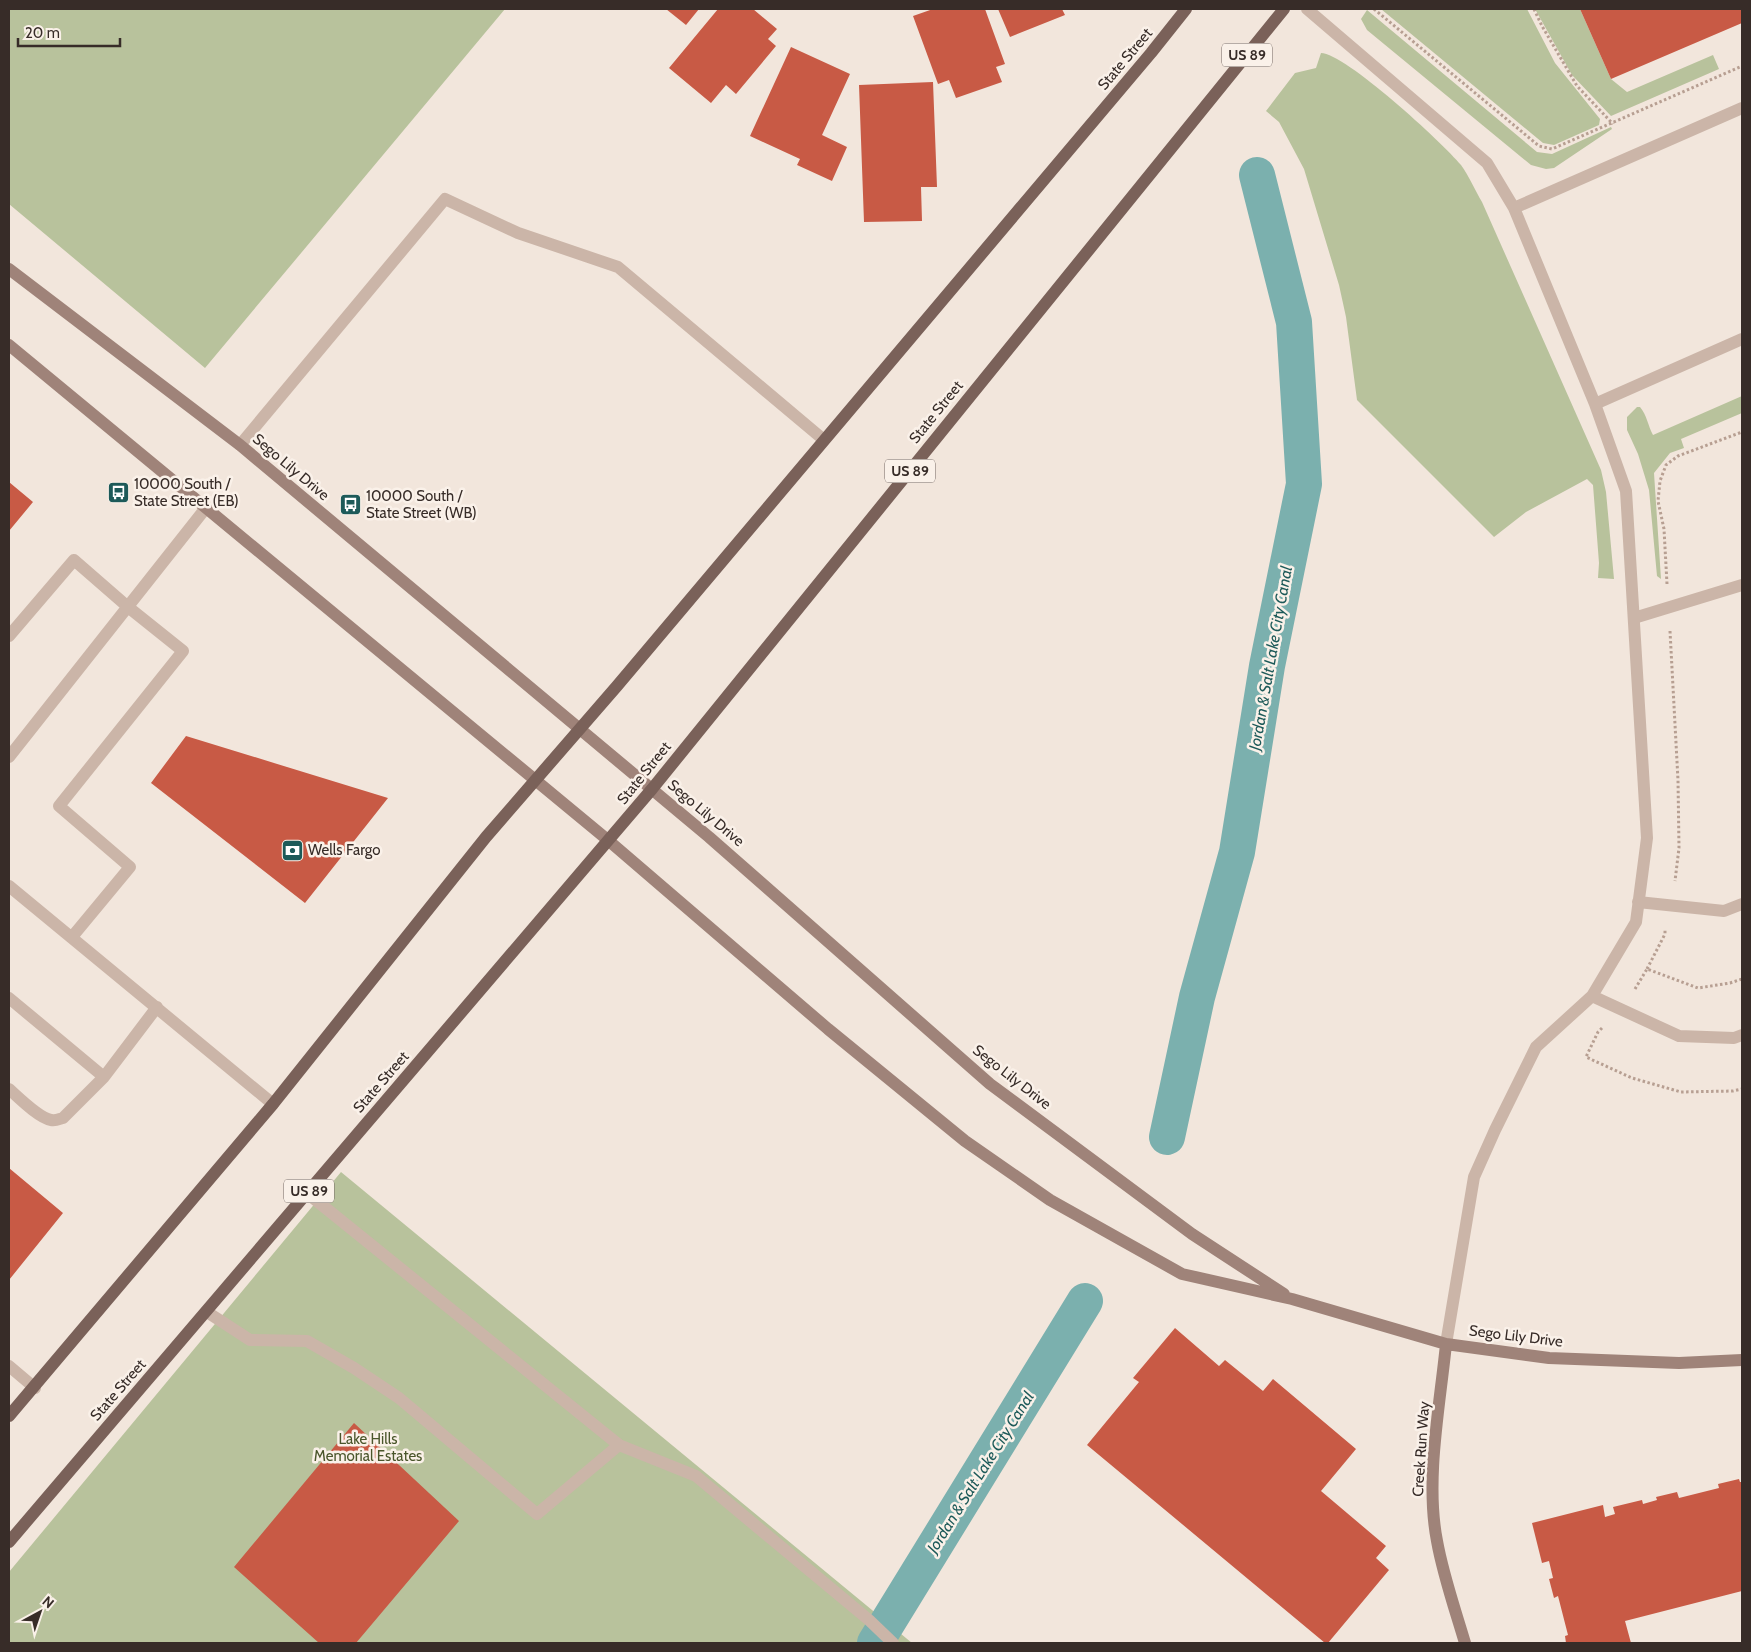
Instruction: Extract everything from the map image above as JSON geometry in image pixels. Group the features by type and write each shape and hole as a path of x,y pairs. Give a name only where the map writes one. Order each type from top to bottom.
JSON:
{"main road":[{"name":"State Street","path":"9,1416 35,1388 273,1104 486,837 580,729 1186,9"},
{"name":"State Street","path":"9,1542 609,841 1284,9"},
{"name":"Sego Lily Drive","path":"9,269 240,445 710,836 990,1084 1192,1234 1292,1299"},
{"name":"Sego Lily Drive","path":"9,345 205,509 536,780 828,1029 965,1141 1050,1200 1182,1274 1292,1299 1446,1344 1549,1358 1679,1363 1742,1360"},
{"name":"Creek Run Way","path":"1446,1344 1433,1470 1433,1506 1436,1540 1465,1643"}],"street":[{"path":"1307,9 1487,163 1514,208 1596,404 1626,491 1648,838 1636,922 1592,996 1536,1047 1495,1130 1474,1177 1446,1344"},
{"path":"1514,208 1742,108"},
{"path":"240,445 445,199 518,233 618,267 824,440"},
{"path":"1596,404 1742,339"},
{"path":"9,757 205,509"},
{"path":"9,636 74,560 128,607 184,651 59,806 130,867 72,937"},
{"path":"1634,618 1742,585"},
{"path":"9,886 273,1104"},
{"path":"1638,902 1724,911 1742,904"},
{"path":"1592,996 1680,1036 1734,1038 1742,1035"},
{"path":"9,998 104,1077"},
{"path":"9,1089 49,1120 55,1121 63,1118 104,1077 156,1007"},
{"path":"307,1193 619,1445 696,1476 869,1620 892,1643"},
{"path":"207,1312 250,1340 307,1342 354,1368 399,1398 537,1514 619,1445"},
{"path":"9,1366 35,1388"}],"path":[{"path":"1374,9 1539,146 1552,149 1613,124 1742,66"},
{"path":"1534,9 1577,86 1613,124"},
{"path":"1647,969 1665,934 1669,905 1676,877 1679,848 1678,780 1664,529 1658,501 1660,481 1666,465 1678,456 1742,432"}],"green space":[{"path":"9,9 505,9 205,368 9,204"},
{"path":"1381,9 1527,9 1555,63 1600,119 1599,125 1554,145 1543,143"},
{"path":"1535,9 1580,9 1611,79 1627,92 1713,55 1719,69 1611,116 1572,75"},
{"path":"1367,10 1537,152 1552,154 1611,127 1612,129 1554,168 1546,169 1531,165 1367,30 1361,19"},
{"path":"1321,53 1333,57 1350,67 1393,101 1451,154 1469,178 1482,202 1601,470 1606,492 1614,579 1598,578 1599,563 1593,485 1587,479 1526,512 1494,537 1357,400 1346,317 1339,285 1304,169 1279,122 1266,111 1295,73 1316,68"},
{"path":"1742,396 1742,413 1681,439 1684,448 1670,453 1654,473 1661,579 1657,576 1649,490 1638,454 1627,430 1627,417 1637,407 1640,407 1653,435"},
{"name":"Lake Hills Memorial Estates","path":"341,1172 912,1643 9,1643 9,1572"}],"building":[{"path":"666,9 699,9 686,25"},
{"path":"718,9 753,9 777,29 768,39 776,46 736,94 726,85 711,103 669,68"},
{"path":"933,9 985,9 1005,64 996,67 1002,82 956,98 949,80 938,84 913,16"},
{"path":"998,9 1062,9 1065,15 1010,37"},
{"path":"1580,9 1742,9 1742,23 1611,79"},
{"path":"791,47 850,74 822,135 847,147 832,181 797,165 800,159 750,136"},
{"path":"933,82 937,187 921,187 922,221 864,222 859,85"},
{"path":"9,482 33,502 9,531"},
{"name":"Wells Fargo","path":"186,736 388,798 305,903 151,783"},
{"path":"9,1168 63,1213 9,1280"},
{"path":"1175,1328 1219,1366 1225,1360 1263,1391 1273,1379 1356,1449 1321,1491 1386,1546 1376,1558 1389,1570 1328,1643 1325,1643 1087,1445 1139,1382 1133,1378"},
{"path":"354,1423 459,1521 356,1643 319,1643 234,1567"},
{"path":"1739,1479 1742,1482 1742,1591 1625,1621 1631,1643 1566,1643 1565,1636 1568,1635 1558,1596 1554,1598 1549,1579 1553,1578 1549,1561 1542,1563 1532,1523 1603,1505 1605,1517 1615,1514 1613,1507 1642,1500 1643,1504 1657,1500 1656,1497 1677,1492 1679,1498 1719,1488 1718,1484"}],"waterway":[{"name":"Jordan & Salt Lake City Canal","path":"1167,1137 1197,997 1237,852 1267,666 1304,484 1294,322 1257,175"},
{"name":"Jordan & Salt Lake City Canal","path":"875,1643 1085,1301"}],"place":[{"name":"10000 South / State Street (EB)","path":"118,493"},
{"name":"10000 South / State Street (WB)","path":"350,505"},
{"name":"Wells Fargo","path":"292,850"}]}
